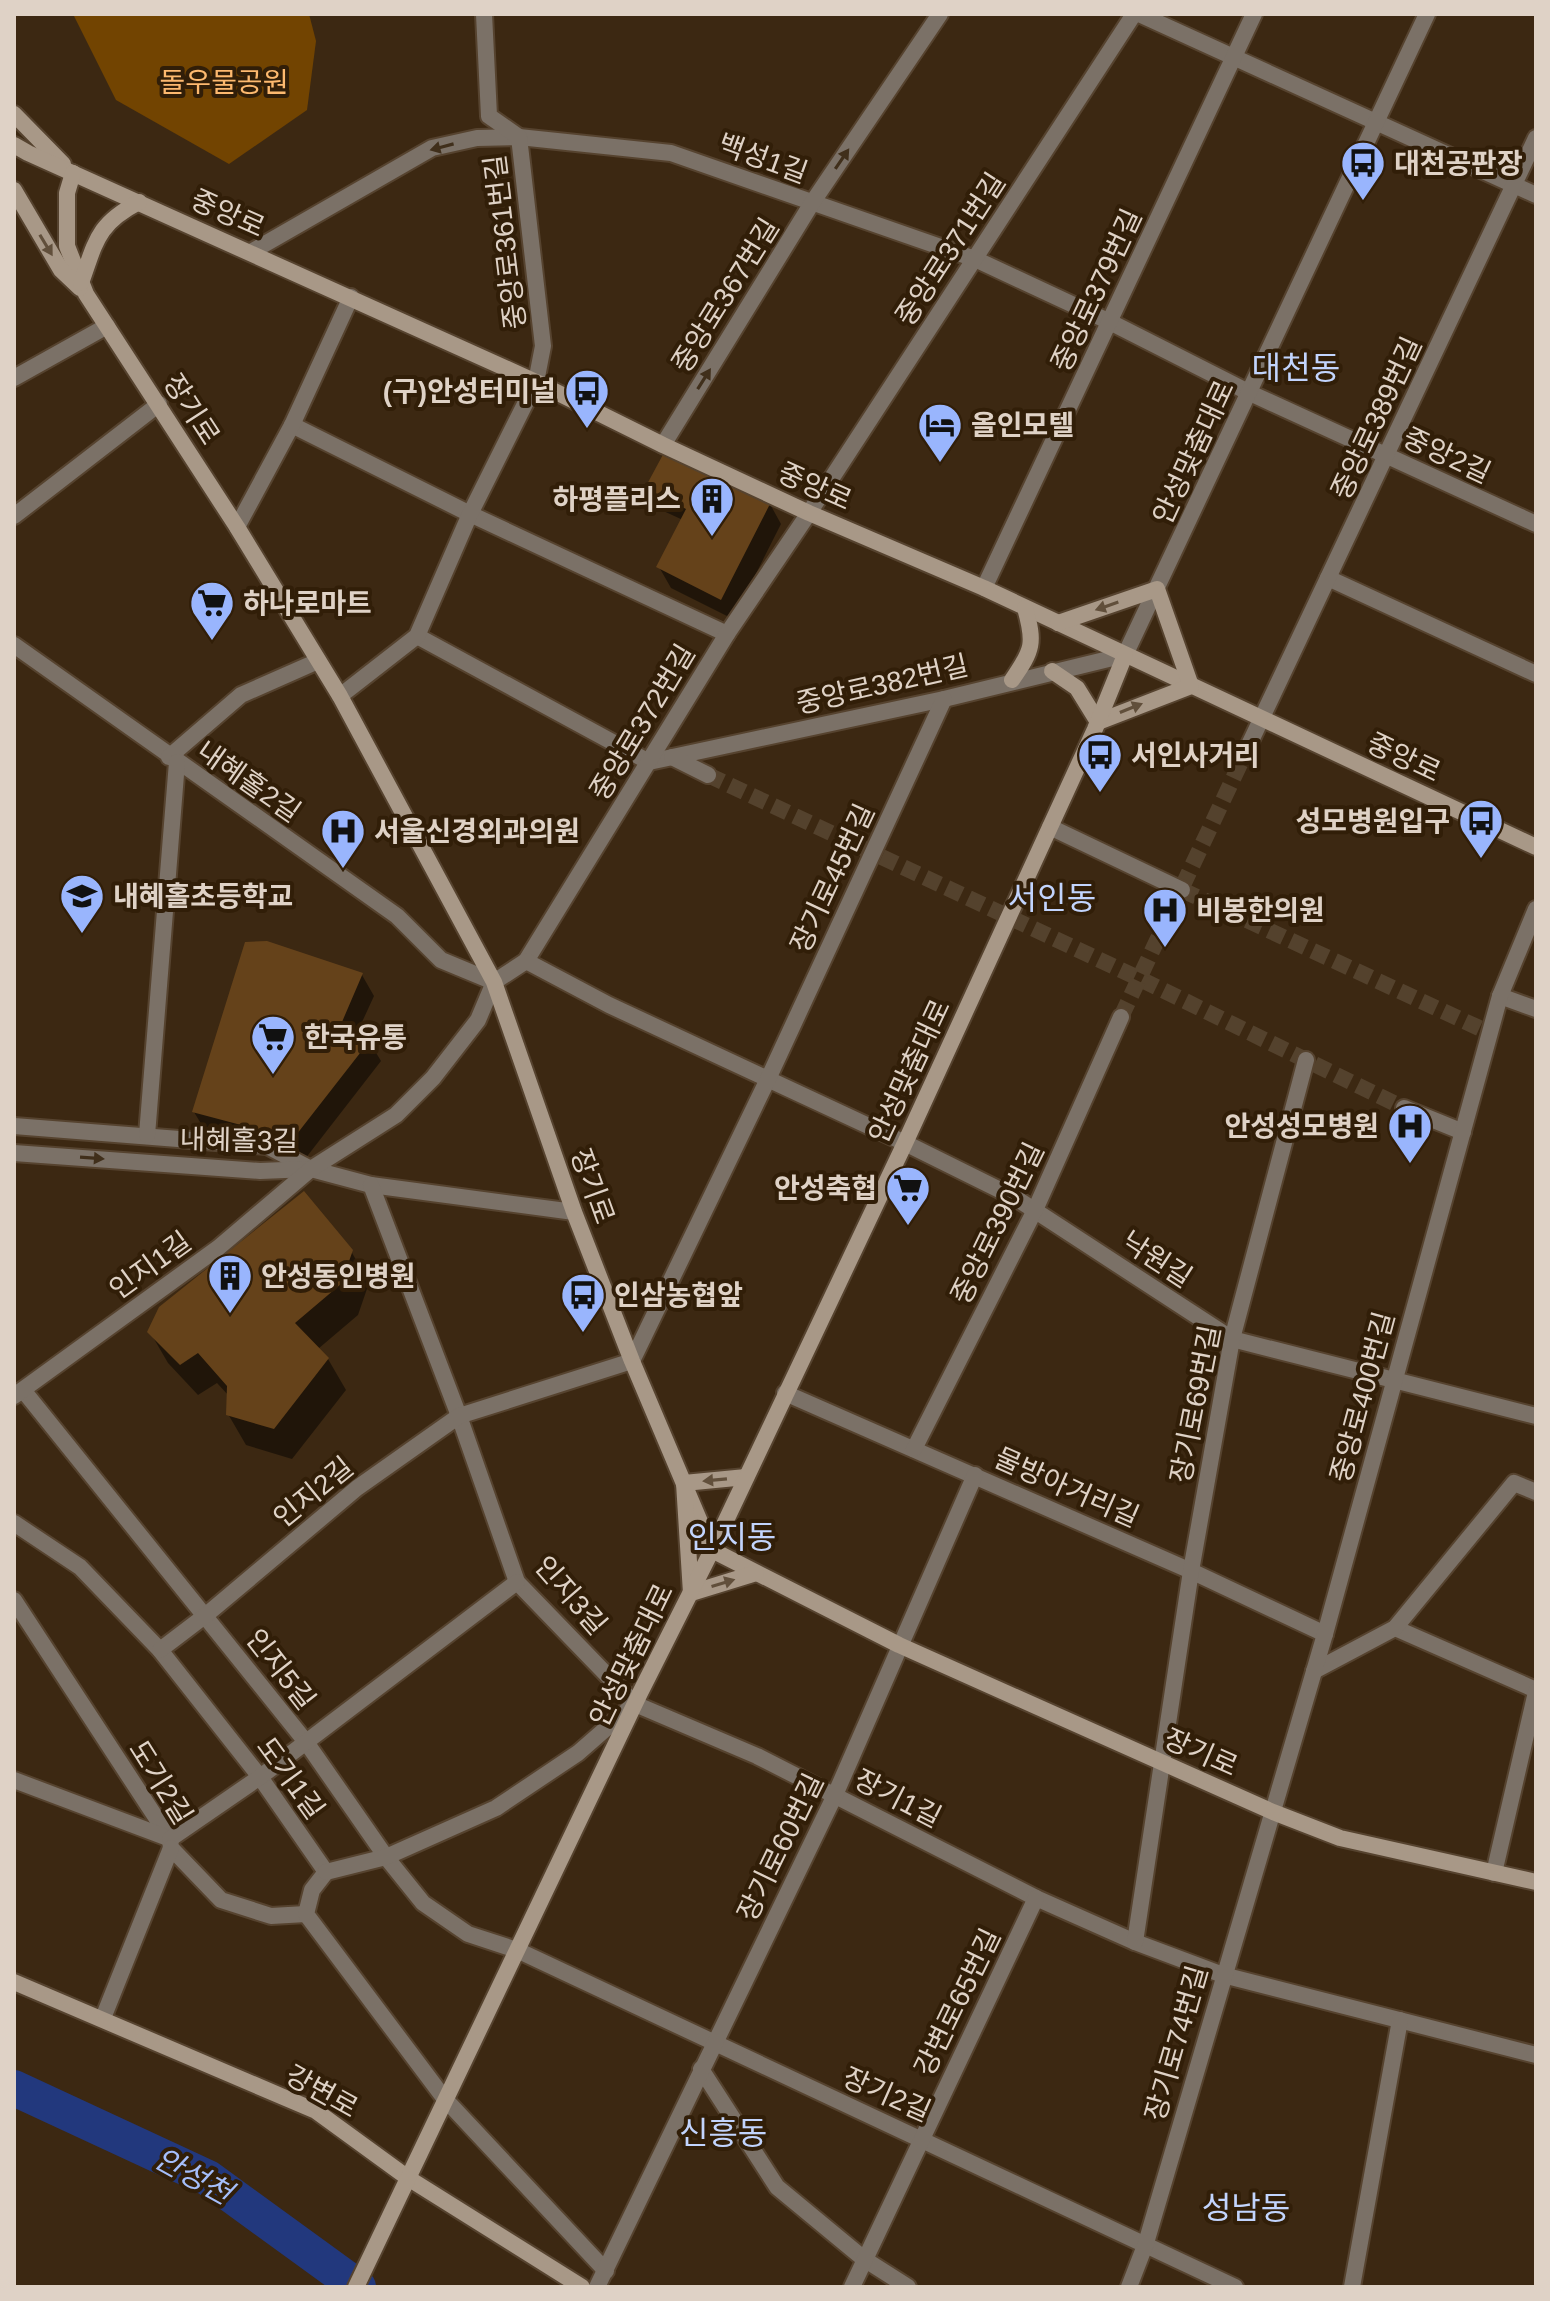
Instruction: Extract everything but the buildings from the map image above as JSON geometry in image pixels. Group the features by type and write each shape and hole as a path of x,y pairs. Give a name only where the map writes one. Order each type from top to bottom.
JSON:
{"main road":[{"name":"중앙로","path":"14,114 73,173"},
{"name":"중앙로","path":"14,145 536,382 809,513 984,588 1536,847"},
{"name":"장기로","path":"73,173 67,193 67,246 84,288 237,527 340,696 494,982 574,1212 632,1361 712,1550 899,1645 1273,1812 1340,1838 1536,1882"},
{"path":"14,190 61,270 84,288 95,245 107,223 139,202"},
{"path":"1052,671 1077,688 1098,722 1191,686 1157,589 1058,623"},
{"path":"1012,680 1031,651 1032,635 1025,608"},
{"name":"안성맞춤대로","path":"356,2287 444,2098 712,1550 905,1143 1098,722 1125,655"},
{"path":"746,1477 684,1483 691,1593 756,1573"},
{"name":"강변로","path":"14,1982 316,2111 406,2184 582,2287"}],"street":[{"name":"중앙로361번길","path":"417,636 470,514 536,382 543,346 519,137 489,116 484,14"},
{"name":"중앙로367번길","path":"663,445 812,203 940,14"},
{"path":"1136,14 1536,195"},
{"name":"중앙로371번길","path":"809,513 1136,14"},
{"name":"중앙로379번길","path":"984,588 1254,14"},
{"name":"안성맞춤대로","path":"1125,655 1427,14"},
{"name":"백성1길","path":"251,252 432,148 477,138 519,137 671,153 975,259 1110,322 1250,393"},
{"name":"중앙로389번길","path":"1261,719 1536,138"},
{"path":"237,527 292,425 351,297"},
{"path":"15,376 107,326"},
{"name":"중앙2길","path":"1250,393 1536,524"},
{"path":"14,516 159,404"},
{"path":"292,425 470,514 727,634"},
{"name":"중앙로372번길","path":"494,982 526,961 727,634 809,513"},
{"path":"1328,578 1536,674"},
{"path":"340,696 417,636 649,762"},
{"name":"내혜홀2길","path":"14,645 397,916 441,960 494,982"},
{"name":"중앙로382번길","path":"649,762 944,699 1125,655"},
{"path":"147,1135 173,759 241,695 318,661"},
{"name":"장기로45번길","path":"632,1361 768,1079 944,699"},
{"path":"1248,747 1261,719"},
{"path":"672,757 708,775"},
{"path":"1050,827 1182,890"},
{"name":"중앙로400번길","path":"1273,1812 1500,996 1536,909"},
{"path":"526,961 609,1005 905,1143"},
{"name":"인지1길","path":"18,1393 218,1248 311,1169 396,1115 433,1078 478,1020 494,982"},
{"path":"1500,996 1536,1009"},
{"name":"중앙로390번길","path":"914,1449 1035,1210 1121,1017"},
{"name":"장기로69번길","path":"1164,1764 1191,1571 1232,1339 1306,1060"},
{"path":"1404,1108 1463,1132"},
{"name":"내혜홀3길","path":"14,1126 267,1146 311,1169"},
{"name":"낙원길","path":"905,1143 1014,1197 1232,1339 1536,1416"},
{"name":"내혜홀3길","path":"14,1153 260,1171 311,1169"},
{"path":"311,1169 371,1185 574,1212"},
{"path":"371,1185 459,1416"},
{"name":"인지2길","path":"160,1650 357,1488 459,1416 632,1361"},
{"name":"인지5길","path":"18,1393 206,1615 306,1742 386,1857 423,1903 468,1934 517,1950"},
{"name":"물방아거리길","path":"785,1393 1191,1571 1325,1634"},
{"name":"인지3길","path":"459,1416 517,1582 635,1704"},
{"path":"899,1645 975,1475"},
{"path":"1314,1671 1395,1628 1514,1483 1536,1492"},
{"name":"도기1길","path":"14,1523 80,1567 160,1650 260,1777 326,1872"},
{"path":"103,2018 170,1843 517,1582"},
{"name":"도기2길","path":"18,1604 170,1843 221,1900 271,1916 306,1914"},
{"path":"1395,1628 1536,1691 1494,1873"},
{"name":"장기로60번길","path":"597,2287 835,1795 899,1645"},
{"path":"606,2271 444,2098 306,1914 312,1890 326,1872 386,1857 496,1808 578,1753 635,1704"},
{"name":"장기1길","path":"635,1704 757,1756 1036,1898 1135,1942 1223,1975 1536,2055"},
{"path":"1135,1942 1164,1764"},
{"path":"14,1780 170,1843"},
{"name":"장기로74번길","path":"1129,2287 1146,2243 1273,1812"},
{"name":"강변로65번길","path":"852,2287 1036,1898"},
{"name":"장기2길","path":"517,1950 1235,2287"},
{"path":"1352,2287 1400,2020"},
{"path":"701,2069 777,2187 864,2259 908,2287"}],"green space":[{"name":"돌우물공원","path":"73,14 309,14 316,41 307,110 229,164 116,100"}],"waterway":[{"name":"안성천","path":"14,2088 208,2178 358,2287"}],"tunnel":[{"path":"1121,1017 1248,747"},
{"path":"708,775 1138,978 1404,1108"},
{"path":"1182,890 1490,1033"}],"place":[{"name":"대천공판장","path":"1363,202"},
{"name":"(구)안성터미널","path":"587,430"},
{"name":"올인모텔","path":"940,464"},
{"name":"하평플리스","path":"712,538"},
{"name":"하나로마트","path":"212,642"},
{"name":"서인사거리","path":"1100,794"},
{"name":"성모병원입구","path":"1481,860"},
{"name":"서울신경외과의원","path":"343,870"},
{"name":"내혜홀초등학교","path":"82,935"},
{"name":"비봉한의원","path":"1165,949"},
{"name":"한국유통","path":"273,1076"},
{"name":"안성성모병원","path":"1410,1165"},
{"name":"안성축협","path":"908,1227"},
{"name":"안성동인병원","path":"230,1315"},
{"name":"인삼농협앞","path":"583,1334"}],"district":[{"name":"대천동","path":"1296,368"},
{"name":"서인동","path":"1052,898"},
{"name":"인지동","path":"732,1537"},
{"name":"신흥동","path":"723,2133"},
{"name":"성남동","path":"1246,2208"}]}
